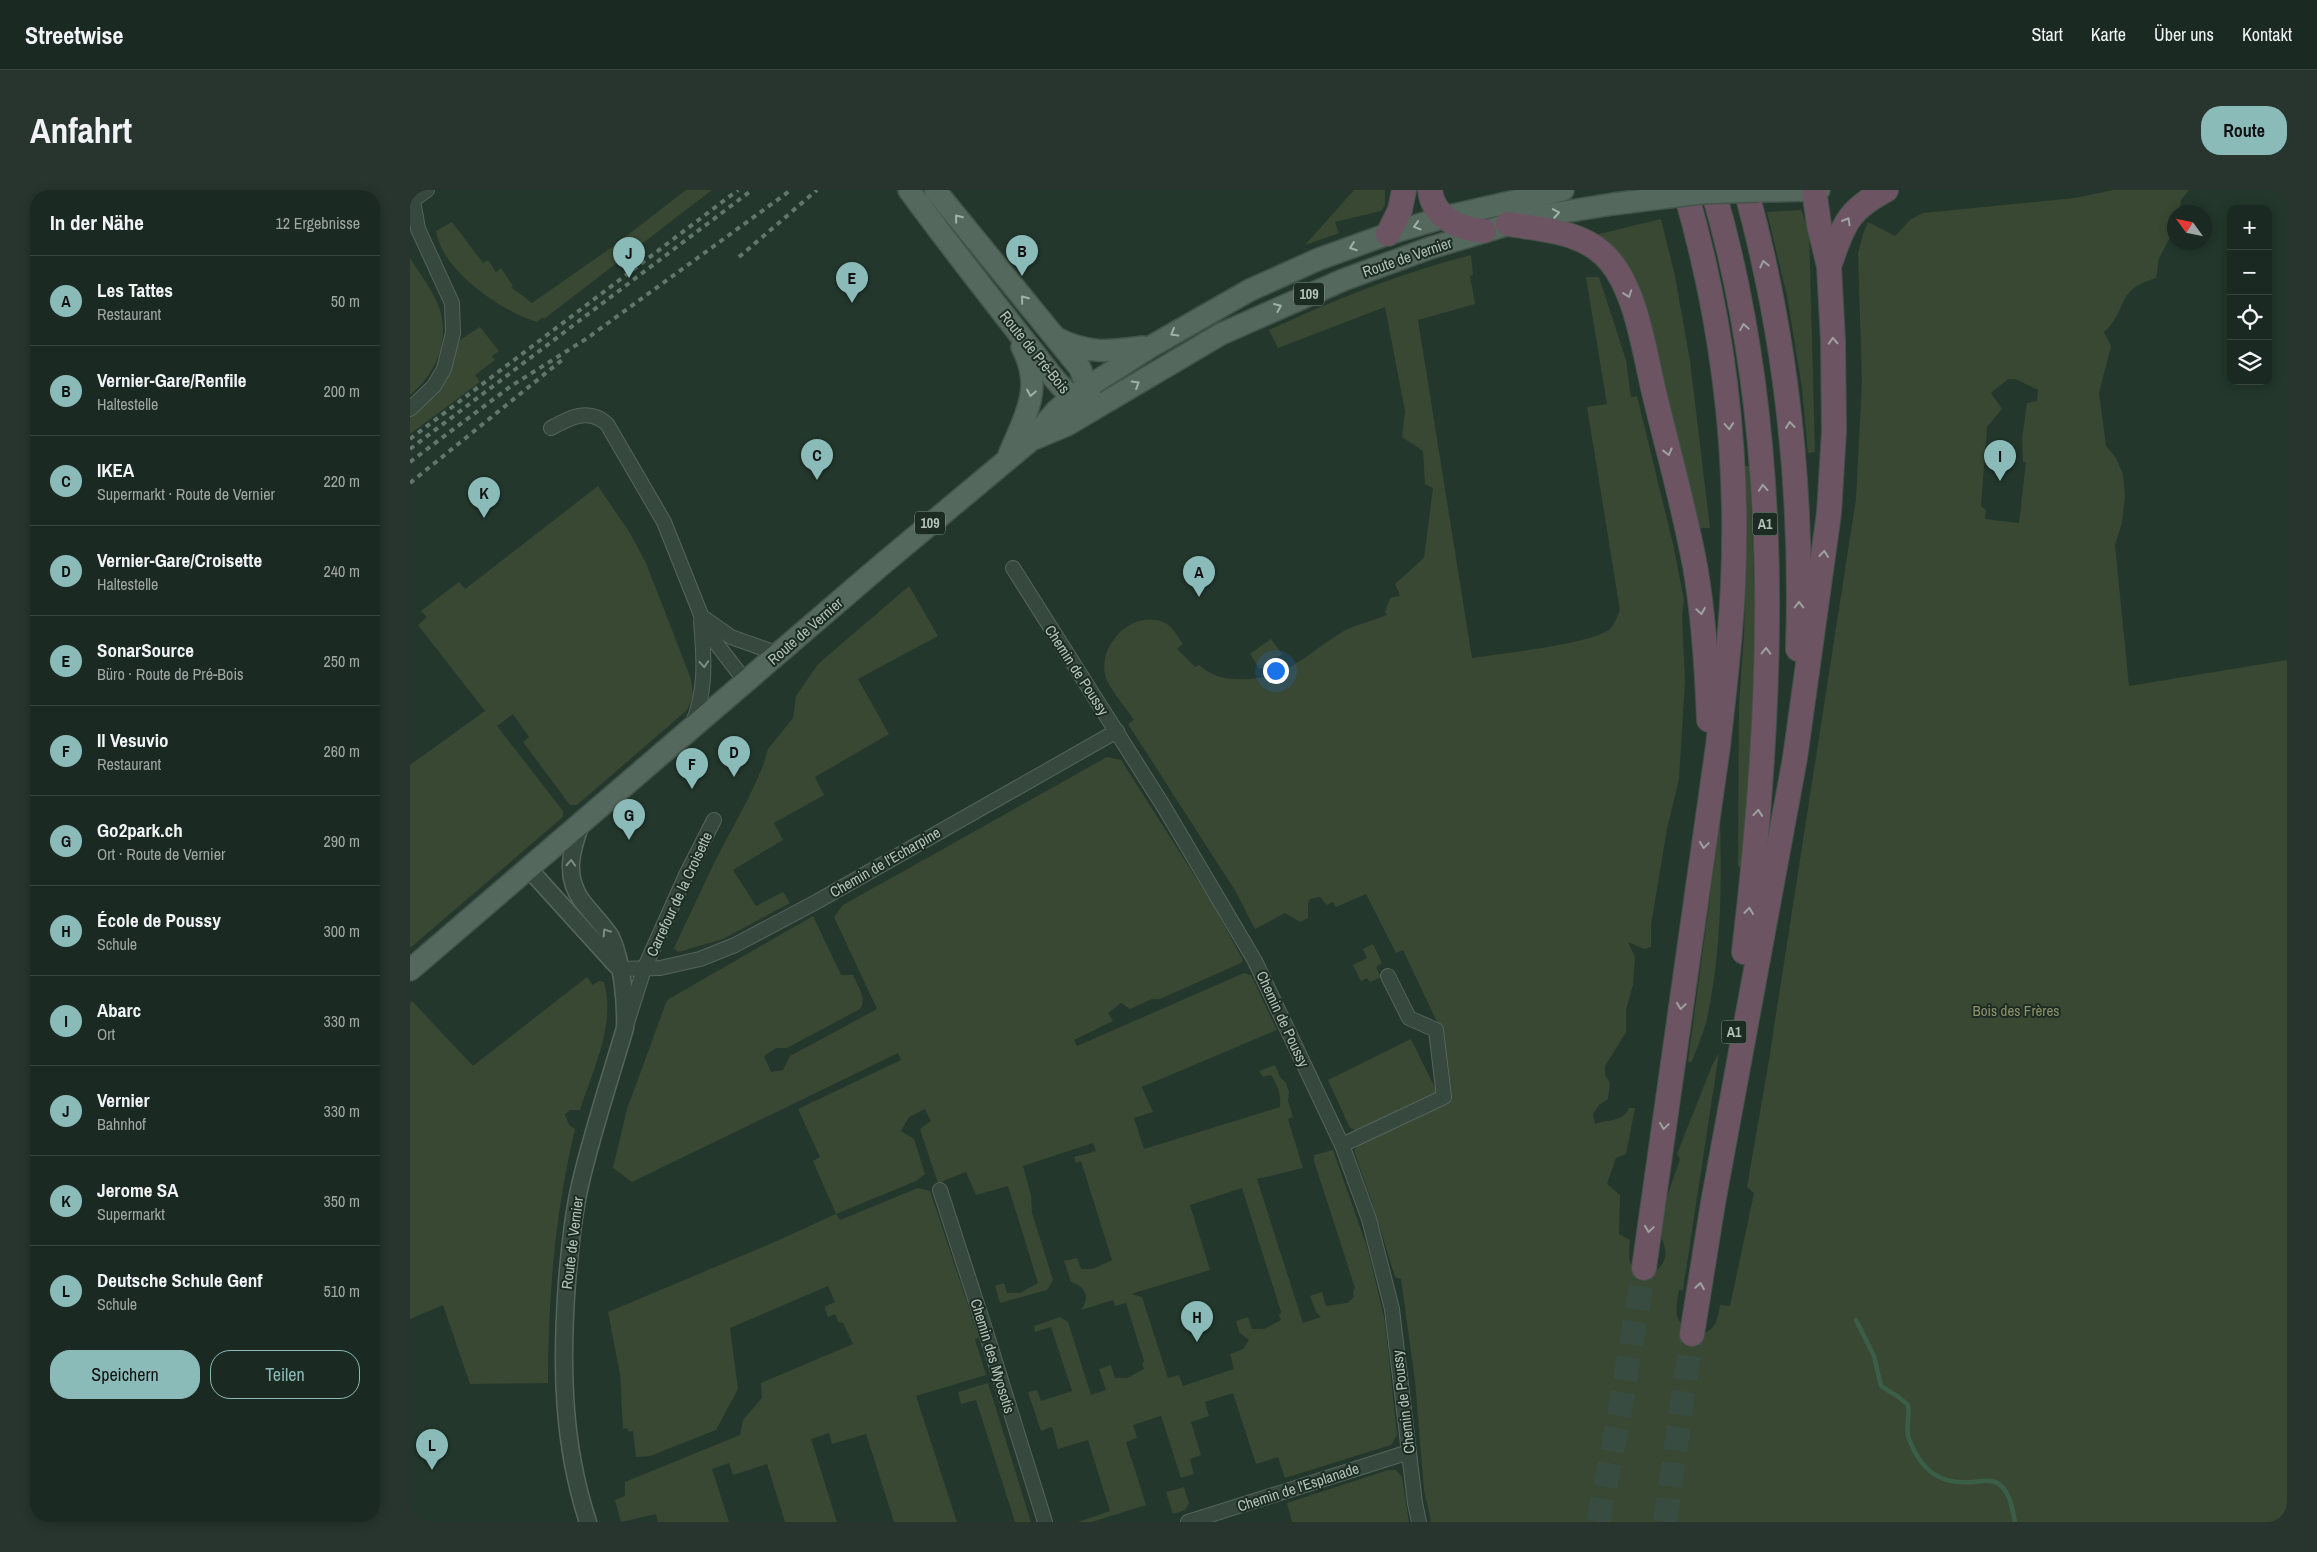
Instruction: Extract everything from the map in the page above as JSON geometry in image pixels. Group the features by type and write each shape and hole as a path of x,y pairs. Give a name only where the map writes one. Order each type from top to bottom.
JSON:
{"highway":[{"path":"1388,234 1400,210 1404,190"},
{"path":"1430,190 1434,205 1445,217 1463,228 1484,231"},
{"path":"1676,190 1703,259"},
{"name":"A1","path":"1644,1268 1711,797 1727,665 1734,542 1732,459 1724,378 1703,259 1686,190"},
{"name":"A1","path":"1692,1334 1713,1203 1754,862 1762,755 1767,627 1764,498 1755,400 1738,294 1713,190"},
{"path":"1756,190 1761,250 1775,319 1791,433 1799,566 1794,758"},
{"path":"1713,1203 1794,758 1822,570 1832,472 1835,389 1829,266 1819,225 1814,190"},
{"path":"1829,266 1850,216 1857,208 1886,190"},
{"path":"1508,224 1568,234 1591,245 1610,261 1626,287 1632,304 1695,567 1707,655 1711,797"}],"main road":[{"name":"Route de Pré-Bois","path":"909,190 1005,316 1094,408"},
{"name":"Route de Pré-Bois","path":"935,190 1080,368 1080,392"},
{"name":"Route de Vernier","path":"529,868 1031,440 1056,411 1080,392 1152,346 1250,290 1319,259 1388,234 1445,217 1563,190"},
{"name":"Route de Vernier","path":"1031,440 1067,425 1213,339 1266,313 1343,280 1484,231 1533,217 1684,195 1756,190 1819,190"},
{"path":"1005,316 1027,333 1037,337 1054,337 1068,344 1096,352 1114,352 1152,346"},
{"path":"1005,316 1030,361 1033,381 1027,411 1008,459"},
{"name":"109","path":"410,970 529,868"}],"street":[{"path":"410,408 434,386 444,369 453,333 452,303 418,229 412,199 427,190"},
{"path":"551,428 569,418 588,414 596,416 607,424 664,522 700,615 712,638 746,682"},
{"name":"Chemin de Poussy","path":"1013,568 1117,731 1255,961 1342,1145 1368,1219 1392,1309 1419,1522"},
{"path":"700,615 731,637 779,654"},
{"path":"689,732 702,698 705,674 700,615"},
{"name":"Chemin de l'Echarpine","path":"644,969 660,968 700,958 735,946 1117,731"},
{"name":"Carrefour de la Croisette","path":"625,1028 644,969 686,875 714,820"},
{"name":"Route de Vernier","path":"581,824 571,850 570,874 574,888 581,900 611,938 626,1006 625,1028 580,1181 569,1257 565,1306 564,1396 566,1422 573,1465 588,1522"},
{"path":"529,868 619,969"},
{"name":"Carrefour de la Croisette","path":"619,969 644,969"},
{"path":"1342,1145 1444,1096 1436,1030 1408,1018 1388,976"},
{"name":"Chemin des Myosotis","path":"940,1190 1045,1522"},
{"name":"Chemin de l'Esplanade","path":"1188,1522 1409,1452"}],"green space":[{"path":"686,190 712,190 544,319 543,317 537,322 507,309 475,287 449,261 436,231 452,222 483,263 488,260 496,272 501,268 513,286 511,287 532,303 612,247"},
{"path":"1354,190 1385,190 1385,205 1381,211 1335,222 1339,233 1305,245"},
{"name":"Bois des Frères","path":"2113,190 2189,190 2181,200 2180,205 2167,205 2167,243 2159,258 2156,278 2142,283 2133,289 2124,301 2112,324 2104,332 2111,346 2099,393 2106,446 2116,458 2123,474 2125,496 2122,523 2115,545 2129,686 2287,660 2287,1522 1431,1522 1424,1490 1415,1381 1401,1279 1395,1277 1354,1151 1358,1145 1447,1102 1439,1026 1403,950 1396,953 1366,894 1336,907 1333,902 1327,905 1320,897 1310,899 1308,903 1308,918 1300,922 1285,913 1255,929 1236,892 1128,724 1134,720 1113,691 1105,674 1104,663 1107,652 1120,632 1129,625 1151,620 1163,622 1172,628 1183,644 1177,649 1195,667 1199,665 1216,676 1254,679 1282,671 1344,631 1387,615 1385,612 1390,598 1400,596 1395,584 1424,558 1433,488 1425,484 1423,451 1402,437 1405,411 1385,307 1278,348 1269,330 1368,288 1419,270 1471,255 1473,275 1470,276 1475,304 1418,320 1472,658 1564,644 1582,640 1609,630 1620,610 1587,407 1607,404 1586,277 1599,277 1626,360 1631,397 1637,396 1673,544 1684,600 1682,616 1685,681 1679,779 1667,829 1651,925 1651,947 1644,949 1628,942 1635,957 1633,985 1626,1010 1626,1032 1605,1066 1605,1075 1610,1083 1608,1099 1599,1105 1593,1114 1595,1124 1619,1118 1629,1108 1635,1108 1626,1154 1616,1158 1607,1184 1620,1195 1619,1234 1630,1240 1629,1259 1637,1270 1650,1274 1663,1263 1665,1257 1661,1235 1662,1217 1680,1159 1677,1154 1713,1063 1719,1053 1683,1290 1679,1290 1677,1307 1678,1318 1685,1327 1701,1335 1706,1333 1715,1323 1720,1305 1730,1306 1754,1193 1747,1187 1768,1066 1856,499 1862,382 1858,253 1868,222 1895,236 1910,220 1923,213 2075,198","holes":["2008,379 2015,379 2038,390 2037,401 2027,403 2022,438 2023,462 2026,462 2019,523 1985,519 1986,510 1981,506 1987,427 2002,409 1991,393"]},
{"path":"1801,210 1809,230 1815,452 1808,453 1802,388 1787,296 1767,212"},
{"path":"1661,219 1675,276 1690,361 1710,528 1696,528 1641,300 1595,235"},
{"path":"410,258 435,298 443,324 443,338 440,351 429,375 410,395"},
{"path":"480,327 499,351 492,356 495,360 475,375 480,382 410,434 410,415 438,394 448,375 460,340"},
{"path":"1744,466 1749,466 1752,516 1754,668 1746,819 1741,869 1738,866 1739,704 1744,634 1747,531"},
{"path":"598,486 630,533 646,563 691,679 693,696 687,710 577,805 570,805 523,742 529,737 513,714 497,726 563,811 563,817 410,948 410,765 485,711 418,625 427,617 421,611 459,582 465,589"},
{"path":"909,586 938,636 858,679 889,734 815,777 824,795 774,823 783,840 733,870 756,906 783,892 790,903 723,939 678,952 674,948 715,861 749,797 763,766 768,749 793,718 796,696 818,664"},
{"path":"1271,639 1282,654 1260,669 1250,654"},
{"path":"1107,757 1121,760 1212,903 1243,960 1241,963 1160,999 1152,999 1130,1009 1121,1003 1108,1013 1113,1021 1074,1040 1077,1046 1244,973 1251,975 1277,1030 1142,1087 1153,1112 1134,1118 1144,1149 1280,1107 1279,1094 1271,1075 1263,1077 1259,1071 1275,1065 1289,1092 1288,1101 1293,1117 1288,1119 1303,1168 1257,1179 1303,1323 1321,1317 1316,1312 1310,1296 1322,1292 1326,1306 1347,1303 1354,1297 1353,1292 1355,1288 1314,1161 1314,1155 1333,1150 1368,1250 1385,1321 1397,1435 1391,1445 1285,1478 1278,1457 1256,1464 1233,1393 1205,1402 1209,1416 1191,1422 1201,1455 1190,1459 1194,1474 1181,1478 1161,1416 1133,1425 1137,1438 1126,1442 1146,1505 1092,1522 1078,1522 1110,1511 1088,1440 1058,1449 1052,1427 1041,1431 1028,1392 1037,1390 1041,1401 1072,1391 1051,1327 1035,1332 1034,1326 1060,1317 1068,1322 1091,1395 1106,1390 1099,1369 1111,1365 1115,1378 1127,1378 1144,1369 1142,1364 1144,1361 1126,1303 1115,1306 1113,1300 1081,1310 1086,1301 1085,1293 1080,1286 1071,1282 1064,1261 1077,1258 1081,1269 1093,1269 1112,1260 1081,1161 1076,1163 1074,1157 1096,1151 1093,1143 1023,1166 1031,1195 1032,1213 1053,1280 1047,1290 1000,1303 995,1286 1004,1283 1007,1293 1020,1293 1038,1283 1008,1186 976,1195 966,1172 938,1183 920,1129 931,1121 925,1109 909,1117 901,1131 914,1139 925,1174 916,1181 836,1214 813,1161 820,1157 798,1109 901,1060 898,1053 632,1182 613,1168 627,1109 667,1000 813,916 841,975 853,975 863,1001 860,1009 787,1048 776,1048 764,1056 771,1072 783,1070 790,1056 877,1009 834,917 843,905","holes":["1242,1188 1281,1312 1279,1315 1281,1320 1264,1329 1252,1329 1248,1317 1236,1321 1239,1332 1249,1340 1243,1349 1230,1354 1234,1369 1183,1386 1179,1375 1168,1378 1142,1297 1131,1294 1210,1270 1190,1205"]},
{"path":"1720,821 1721,872 1718,948 1706,1023 1691,1063 1688,1061"},
{"path":"1373,944 1382,963 1376,967 1381,977 1370,982 1367,978 1361,981 1353,965 1367,958 1363,949"},
{"path":"587,977 593,985 599,981 604,982 607,1014 601,1047 580,1110 570,1110 565,1114 569,1125 575,1129 562,1192 554,1255 549,1319 548,1383 470,1384 443,1305 410,1319 410,1004 412,1001 473,1066"},
{"path":"1411,1039 1438,1094 1360,1132 1350,1128 1328,1080"},
{"path":"918,1188 930,1191 979,1338 975,1339 986,1375 916,1396 957,1522 894,1522 866,1434 832,1444 829,1433 811,1439 837,1522 785,1522 767,1464 733,1475 729,1463 712,1469 729,1522 658,1522 656,1514 621,1522 615,1500 625,1496 625,1482 740,1435 743,1420 762,1398 761,1383 853,1344 843,1323 838,1322 835,1314 828,1317 825,1309 826,1306 835,1302 828,1286 730,1328 738,1389 716,1430 650,1456 636,1457 633,1431 629,1432 627,1428 623,1429 620,1374 608,1312 836,1214 840,1220"},
{"path":"988,1383 1031,1522 1015,1522 976,1400 961,1404 958,1392"},
{"path":"1388,1470 1396,1470 1402,1477 1409,1522 1292,1522 1287,1503"},
{"path":"1184,1487 1189,1503 1185,1510 1173,1514 1166,1492"}],"waterway":[{"path":"1856,1320 1874,1356 1881,1386 1908,1405 1908,1435 1919,1459 1933,1473 1950,1481 1996,1482 2009,1497 2015,1522"}],"tunnel":[{"path":"1598,1522 1618,1421 1644,1268"},
{"path":"1665,1522 1692,1334"}],"railway":[{"path":"410,439 738,190"},
{"path":"410,449 752,190"},
{"path":"410,462 511,386 586,339 791,190"},
{"path":"739,257 817,190"},
{"path":"410,483 562,360"}],"place":[{"name":"Vernier-Gare/Renfile","path":"1022,276"},
{"name":"Vernier","path":"629,278"},
{"name":"SonarSource","path":"852,303"},
{"name":"IKEA","path":"817,480"},
{"name":"Abarc","path":"2000,481"},
{"name":"Jerome SA","path":"484,518"},
{"name":"Les Tattes","path":"1199,597"},
{"name":"Vernier-Gare/Croisette","path":"734,777"},
{"name":"Il Vesuvio","path":"692,789"},
{"name":"Go2park.ch","path":"629,840"},
{"name":"École de Poussy","path":"1197,1342"},
{"name":"Deutsche Schule Genf","path":"432,1470"}]}
